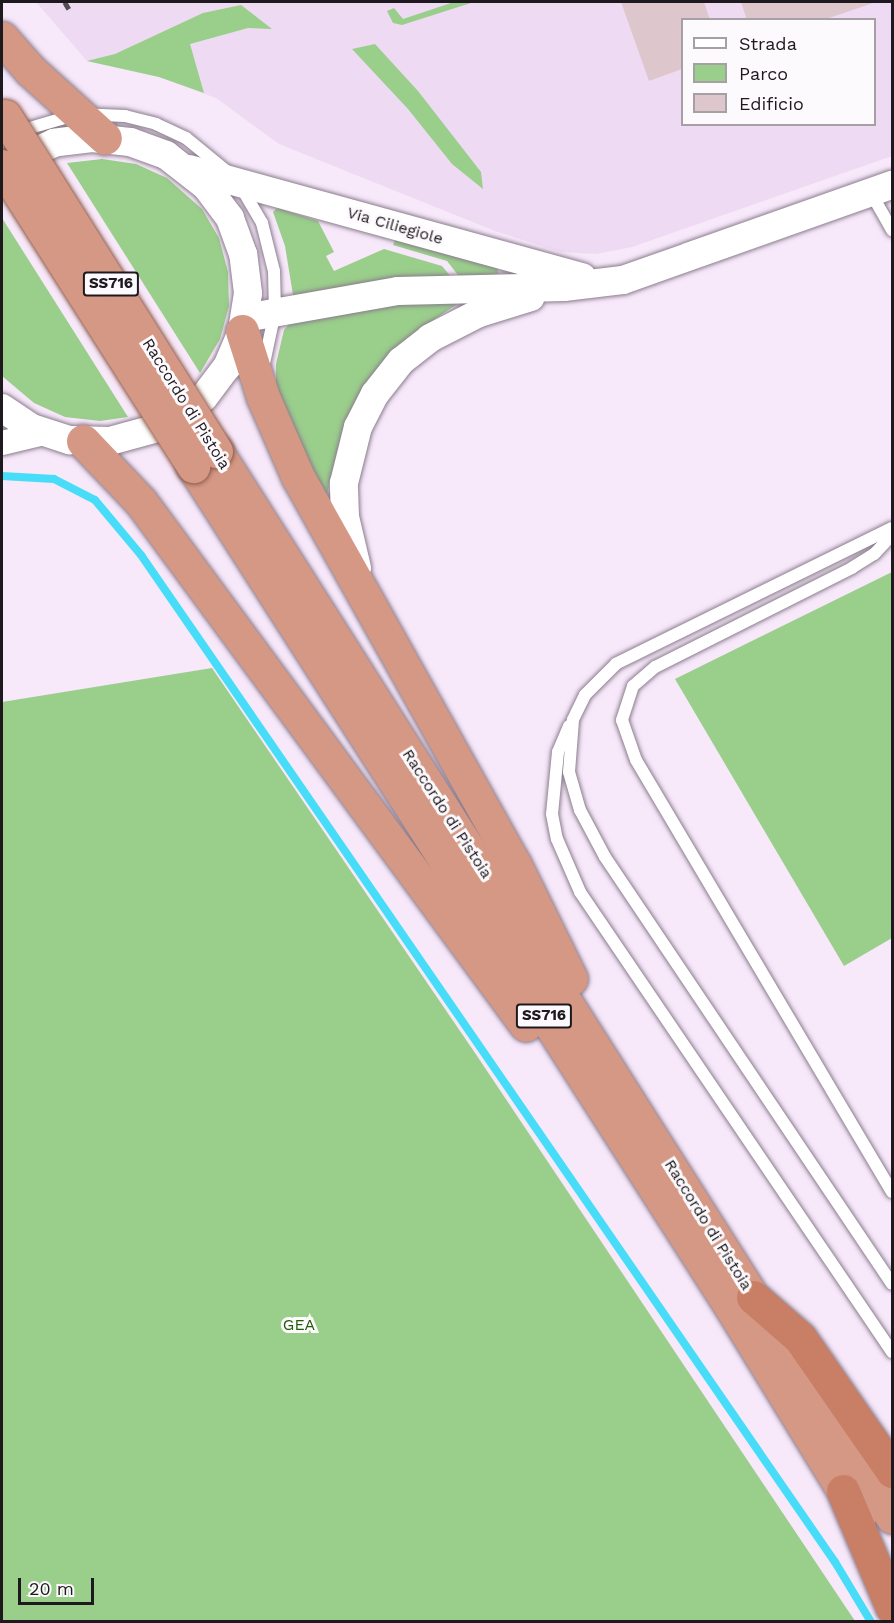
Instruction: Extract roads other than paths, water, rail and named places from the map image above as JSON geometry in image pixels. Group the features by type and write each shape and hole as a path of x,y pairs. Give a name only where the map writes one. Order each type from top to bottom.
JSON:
{"highway":[{"path":"2,39 105,138"},
{"name":"Raccordo di Pistoia","path":"2,123 205,459 592,1066 843,1491 892,1569"},
{"name":"Raccordo di Pistoia","path":"2,168 205,459"},
{"path":"244,325 259,384 298,477 542,914 592,1066"},
{"path":"83,441 141,502 525,1023 548,1048 592,1066"},
{"name":"Raccordo di Pistoia","path":"592,1066 753,1297 892,1517"},
{"path":"753,1297 800,1338 892,1471"},
{"path":"843,1491 892,1606"}],"street":[{"name":"Via Ciliegiole","path":"2,168 54,143 105,138 143,145 188,169 601,283"},
{"name":"Via Ciliegiole","path":"2,408 44,433 83,441 136,437 184,414 220,377 244,325 247,280 240,242 219,202 188,169"},
{"name":"Via Ciliegiole","path":"244,325 275,312 398,291 564,287 634,277 882,189"},
{"path":"363,591 348,532 344,483 353,442 375,394 401,361 445,329 479,313 564,287"},
{"name":"Via Ciliegiole","path":"2,443 44,433"}],"lane":[{"path":"2,123 43,121 78,114 124,116 172,130 213,157 237,182 267,239 274,271 275,312 259,384"},
{"path":"882,189 892,230"},
{"path":"892,528 616,664 585,695 558,752 552,814 557,839 580,892 892,1352"},
{"path":"892,535 858,565 655,667 633,686 622,720 636,760 892,1192"},
{"path":"573,720 568,772 580,810 592,834 892,1284"}],"waterway":[{"path":"2,476 54,479 95,500 141,555 835,1562 871,1622"}],"railway":[{"path":"65,2 72,14"}],"park label":[{"name":"GEA","path":"299,1325"}]}
